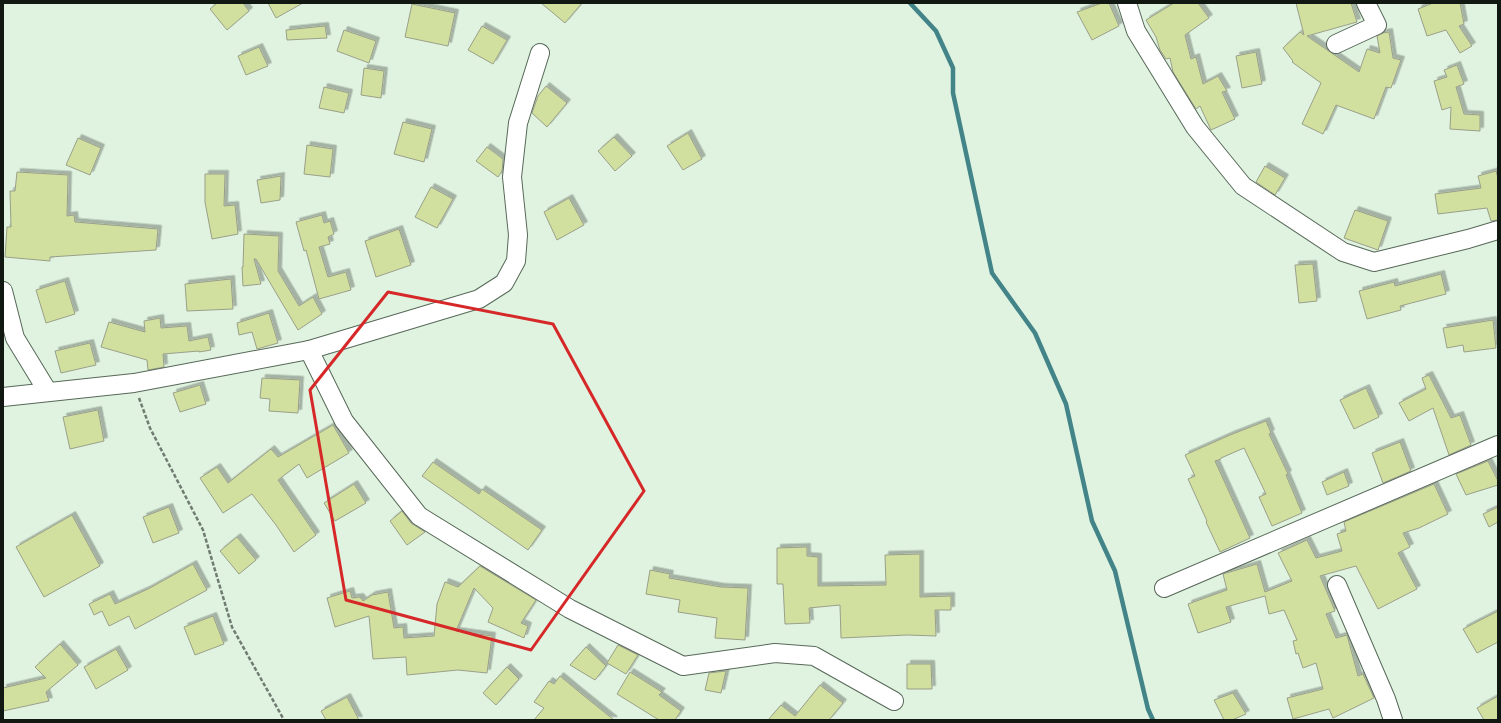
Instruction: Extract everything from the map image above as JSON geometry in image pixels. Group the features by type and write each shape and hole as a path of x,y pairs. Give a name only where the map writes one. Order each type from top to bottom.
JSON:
{"street":[{"path":"1127,3 1136,31 1195,127 1243,186 1343,252 1374,262 1468,239 1498,230"},
{"path":"1336,44 1377,25 1366,3"},
{"path":"3,397 134,383 309,350 479,299 504,282 516,261 518,235 512,177 518,123 540,53"},
{"path":"3,292 15,338 48,392"},
{"path":"309,350 344,421 419,516 570,609 683,666 774,652 814,656 894,701"},
{"path":"1164,588 1498,445"},
{"path":"1337,586 1386,699 1393,720"}],"path":[{"path":"134,383 150,428 203,530 232,627 284,720"}],"highlighted area":[{"path":"388,292 553,324 644,491 531,650 346,600 310,390"}],"building":[{"path":"217,3 243,3 249,11 227,30 210,9"},
{"path":"268,3 303,3 276,18"},
{"path":"541,3 582,3 565,23"},
{"path":"1102,3 1109,3 1119,26 1092,40 1077,12"},
{"path":"1174,3 1198,3 1209,18 1185,35 1191,59 1196,57 1203,84 1218,76 1227,91 1222,92 1235,119 1211,130 1200,106 1196,109 1173,72 1170,58 1166,59 1160,50 1156,37 1146,20"},
{"path":"1296,3 1351,3 1357,22 1307,36 1359,72 1367,49 1380,53 1377,36 1389,32 1393,58 1401,60 1391,88 1386,87 1374,119 1336,105 1323,134 1302,124 1321,83 1292,62 1293,61 1283,48 1300,32 1304,35"},
{"path":"1433,3 1460,3 1464,24 1459,26 1472,46 1460,53 1446,30 1427,36 1418,9"},
{"path":"412,4 455,13 448,46 405,37"},
{"path":"325,26 327,38 287,40 286,30"},
{"path":"482,26 507,40 493,64 468,50"},
{"path":"344,30 376,41 369,63 337,51"},
{"path":"259,47 268,66 246,75 238,56"},
{"path":"1256,52 1262,84 1242,88 1236,56"},
{"path":"1457,65 1464,84 1456,87 1464,114 1480,115 1480,131 1450,129 1451,107 1442,110 1434,81 1447,77 1444,70"},
{"path":"364,68 384,71 381,98 361,95"},
{"path":"546,86 567,103 547,127 532,113 538,96"},
{"path":"324,87 349,93 344,113 319,108"},
{"path":"403,122 432,129 424,162 394,154"},
{"path":"688,133 702,159 683,170 667,146"},
{"path":"614,137 632,156 615,171 598,151"},
{"path":"78,138 101,148 90,175 66,165"},
{"path":"307,145 333,149 330,177 304,174"},
{"path":"487,147 503,159 502,171 498,177 476,161"},
{"path":"1265,166 1285,178 1275,195 1256,182"},
{"path":"1496,171 1498,178 1498,220 1491,221 1487,208 1438,214 1435,194 1481,188 1478,176"},
{"path":"17,172 68,175 67,216 74,215 75,222 158,229 156,250 50,257 50,261 5,257 7,227 11,227 10,191 15,191"},
{"path":"205,174 225,174 224,206 235,205 238,234 212,239 205,202"},
{"path":"281,176 280,200 261,203 257,180"},
{"path":"431,187 453,199 437,228 415,217"},
{"path":"569,198 584,225 557,240 544,212"},
{"path":"1355,210 1388,221 1378,250 1344,238"},
{"path":"322,215 324,223 330,221 334,234 328,237 330,244 319,247 328,277 346,272 351,290 319,299 306,250 304,251 296,222"},
{"path":"399,229 411,265 376,277 365,241"},
{"path":"244,234 279,236 278,271 299,306 313,297 322,314 298,330 256,259 254,259 261,284 243,286 242,267"},
{"path":"1313,264 1317,301 1299,303 1295,265"},
{"path":"1441,274 1446,294 1400,306 1401,310 1367,319 1359,291 1394,282 1395,286"},
{"path":"231,279 233,309 187,311 185,284"},
{"path":"65,281 75,314 46,323 36,290"},
{"path":"269,313 278,343 257,349 252,332 239,335 237,323"},
{"path":"160,318 161,328 187,326 189,341 208,337 211,350 163,354 164,367 148,370 147,360 101,347 109,322 145,332 144,321"},
{"path":"1493,320 1496,348 1464,352 1463,345 1447,348 1443,328"},
{"path":"90,343 96,365 61,373 55,351"},
{"path":"1429,375 1451,418 1460,415 1471,445 1449,455 1433,408 1409,421 1399,403 1426,389 1422,378"},
{"path":"262,378 300,380 298,413 269,411 270,399 260,398"},
{"path":"200,385 206,404 180,412 173,393"},
{"path":"1366,388 1379,417 1354,429 1340,400"},
{"path":"98,410 104,441 70,449 63,417"},
{"path":"1266,421 1271,433 1269,434 1288,474 1286,475 1302,513 1272,526 1259,497 1266,494 1244,448 1221,458 1215,461 1250,538 1220,552 1188,479 1195,476 1185,455"},
{"path":"333,425 349,453 307,478 299,464 278,480 316,535 294,552 276,525 252,494 223,513 200,478 217,467 228,483 271,449 278,457"},
{"path":"1400,442 1411,471 1383,483 1372,453"},
{"path":"1488,461 1498,481 1498,485 1466,495 1456,474"},
{"path":"433,462 479,494 482,489 542,530 528,550 422,476"},
{"path":"1344,472 1349,486 1327,495 1322,482"},
{"path":"354,484 366,503 335,521 324,503"},
{"path":"1434,484 1448,514 1419,528 1403,533 1410,547 1398,553 1417,589 1378,609 1356,566 1320,576 1335,611 1326,614 1336,638 1347,635 1358,676 1363,674 1374,698 1333,718 1329,709 1293,719 1287,698 1323,689 1316,663 1303,668 1298,653 1296,654 1293,641 1297,640 1284,610 1269,614 1265,596 1226,607 1231,622 1198,633 1188,604 1227,590 1223,574 1257,564 1265,592 1292,581 1278,553 1307,540 1316,558 1342,551 1337,534 1346,531 1344,522"},
{"path":"169,507 179,533 153,543 143,517"},
{"path":"1498,507 1498,522 1489,527 1483,514"},
{"path":"402,511 411,523 425,532 407,545 390,521"},
{"path":"72,515 100,566 44,597 16,547"},
{"path":"237,537 256,560 239,574 220,551"},
{"path":"807,547 807,556 818,557 818,586 886,585 885,555 920,554 920,597 951,596 951,610 935,610 936,636 907,635 841,638 840,605 809,608 810,623 785,624 783,584 777,584 777,548"},
{"path":"193,564 207,590 135,629 129,616 109,626 102,611 94,615 89,604 110,594 115,604 148,589"},
{"path":"480,566 536,600 521,623 528,626 524,638 488,622 493,608 474,588 456,631 492,636 487,673 458,670 407,675 406,657 373,659 369,616 335,627 327,598 350,591 352,598 360,597 363,601 372,595 388,592 394,628 403,627 404,638 434,636 437,604 445,582 458,587"},
{"path":"650,570 670,574 669,578 721,587 748,588 745,640 715,638 717,618 678,612 680,600 646,594"},
{"path":"1498,611 1498,642 1477,653 1463,629"},
{"path":"213,616 224,644 195,655 184,627"},
{"path":"60,644 78,665 46,692 49,701 3,711 3,688 46,678 35,667"},
{"path":"618,645 638,655 626,674 607,663"},
{"path":"586,647 606,666 595,680 570,665"},
{"path":"116,649 128,670 96,689 84,667"},
{"path":"907,664 931,664 932,689 907,689"},
{"path":"507,667 519,679 496,705 483,693"},
{"path":"726,671 721,693 705,690 709,673"},
{"path":"630,672 662,692 659,695 681,711 675,720 659,720 617,694"},
{"path":"560,676 614,720 534,720 544,708 534,702 549,681 554,684"},
{"path":"820,685 843,703 829,720 768,720 781,705 795,716"},
{"path":"1233,693 1246,714 1232,720 1224,720 1214,700"},
{"path":"1498,696 1498,720 1484,720 1477,708"},
{"path":"347,697 359,720 326,720 321,711"}],"waterway":[{"path":"910,3 936,31 953,68 953,93 992,273 1035,333 1066,404 1092,521 1115,571 1148,709 1153,720"}]}
